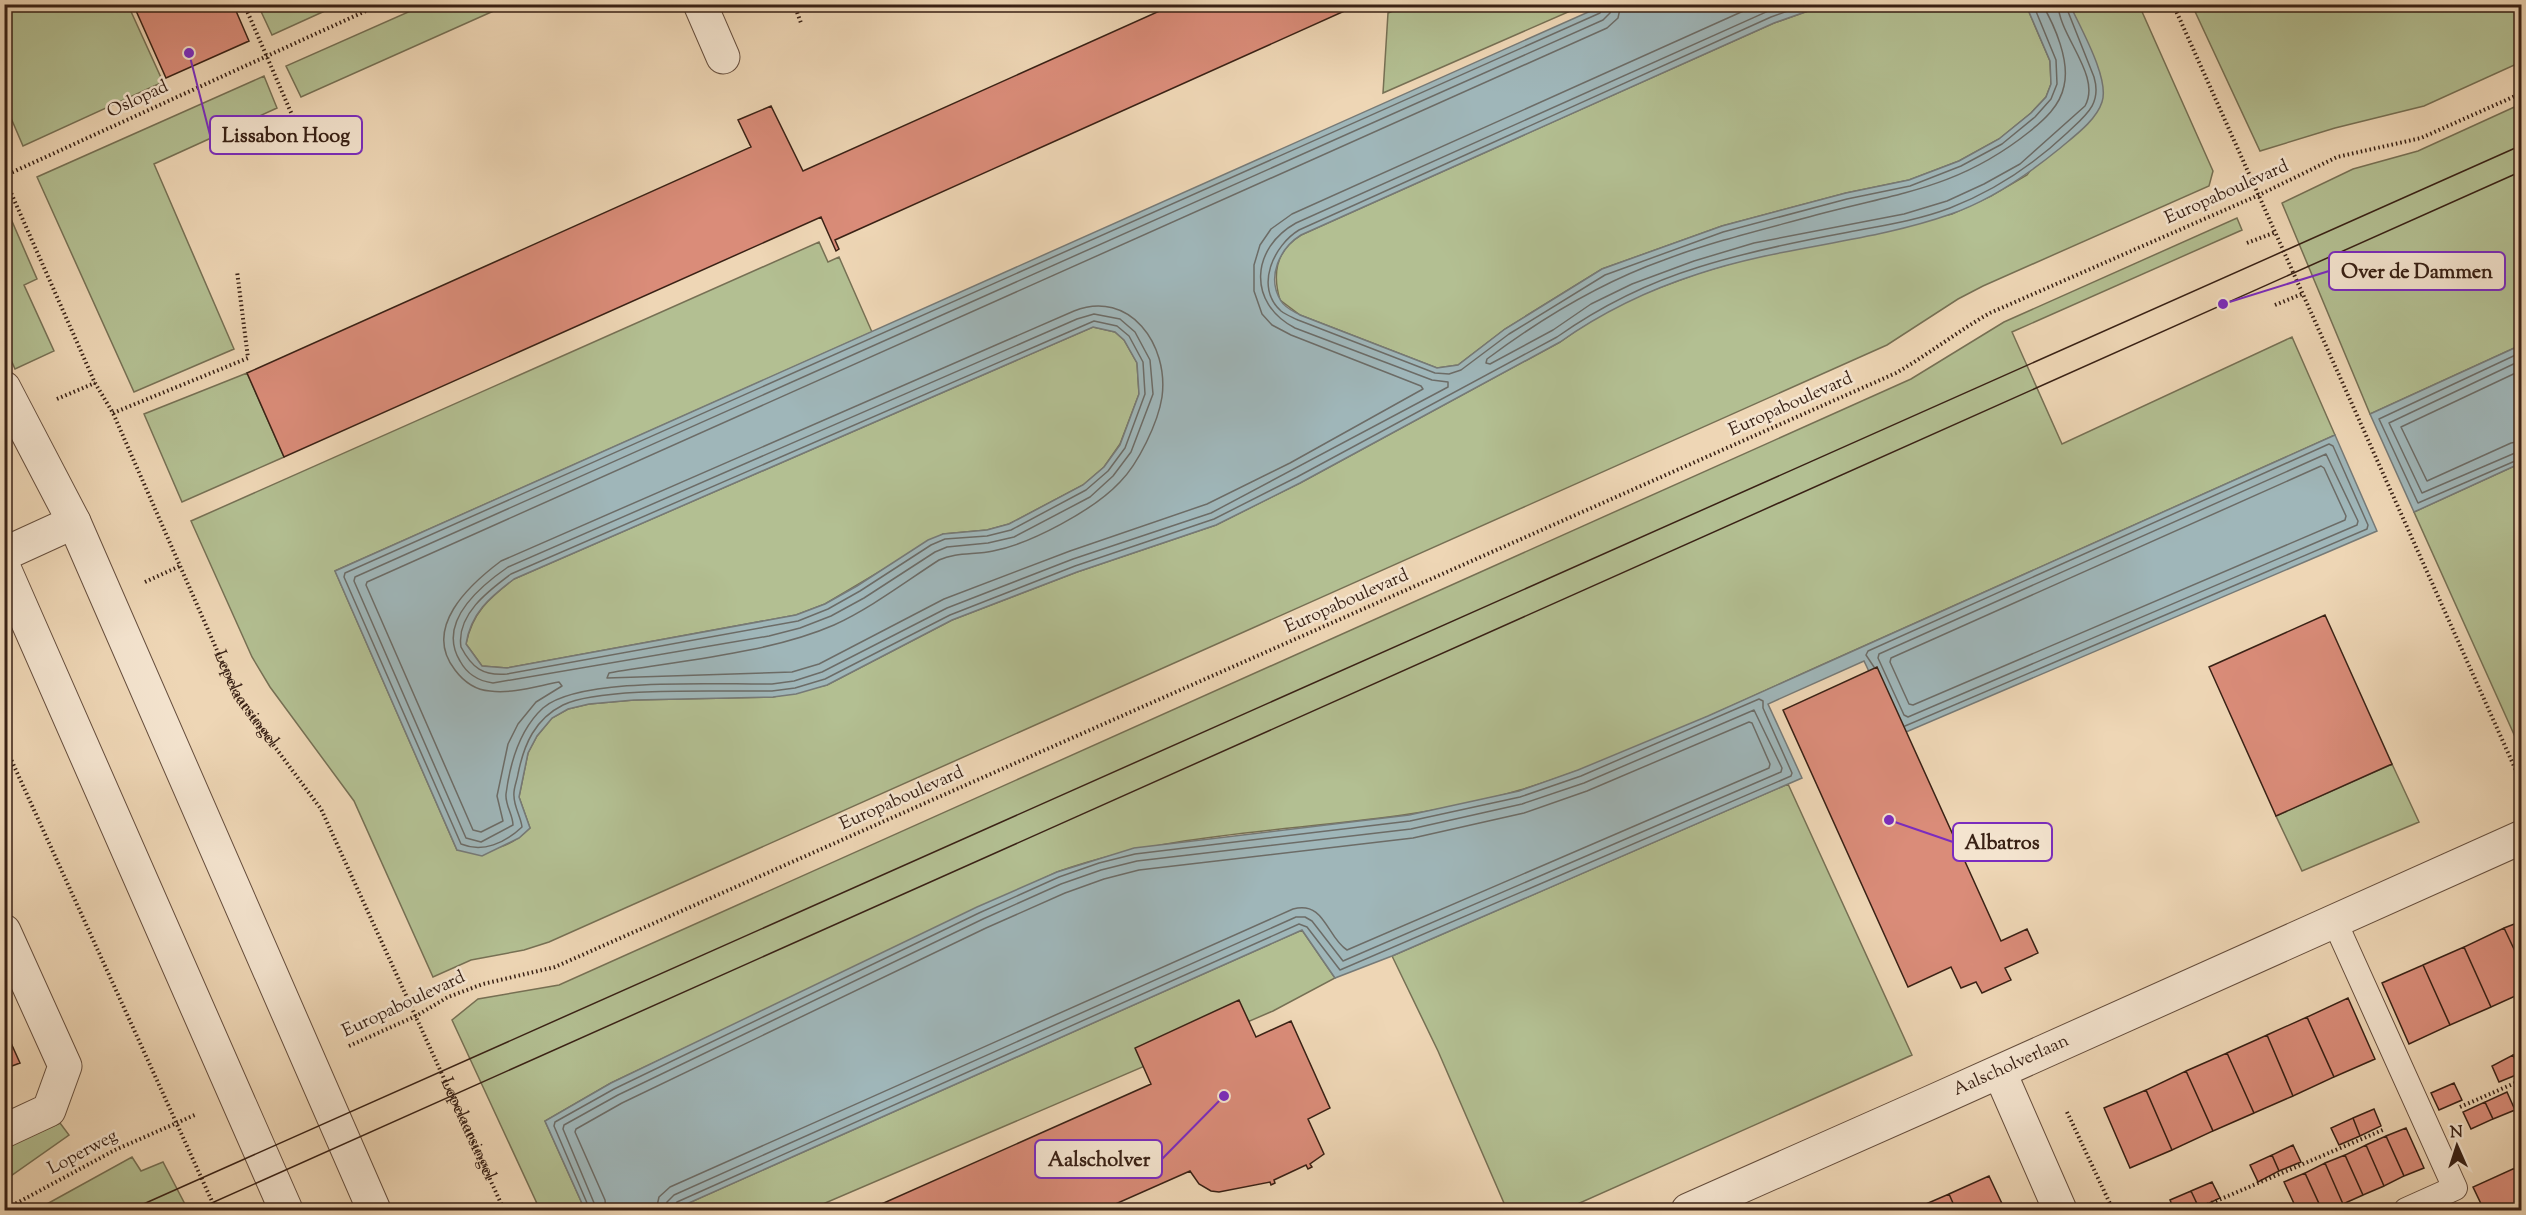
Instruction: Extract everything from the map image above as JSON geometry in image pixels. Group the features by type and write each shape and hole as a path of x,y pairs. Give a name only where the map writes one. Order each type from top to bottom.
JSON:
{"street":[{"path":"700,4 723,57"},
{"path":"4,388 74,522 374,1210"},
{"path":"4,554 74,522"},
{"path":"4,568 286,1210"},
{"name":"Aalscholverlaan","path":"1689,1210 2000,1073 2334,920 2522,837"},
{"path":"4,931 65,1066 50,1110 4,1131"},
{"path":"2000,1073 2060,1210"}],"lane":[{"path":"2334,920 2456,1188 2406,1210"}],"path":[{"path":"244,4 296,124"},
{"name":"Oslopad","path":"4,177 381,4"},
{"path":"794,4 801,22"},
{"path":"2173,4 2522,784"},
{"name":"Europaboulevard","path":"309,1062 483,984 555,967 1896,373 1936,350 1990,312 2259,195 2337,157 2421,138 2522,93"},
{"name":"Lepelaarsingel","path":"4,177 95,383 113,412 237,696 321,809 504,1210"},
{"path":"2247,243 2276,232"},
{"path":"113,412 248,358 237,271"},
{"path":"2275,305 2302,294"},
{"path":"4,744 216,1210"},
{"path":"2040,1055 2113,1210"},
{"path":"2195,1210 2522,1080"},
{"path":"176,1124 236,1096"},
{"name":"Loperweg","path":"4,1210 115,1150 176,1124"}],"green space":[{"path":"4,5 128,5 163,82 23,146 5,104"},
{"path":"258,5 338,5 272,35"},
{"path":"424,5 507,5 301,97 286,66"},
{"path":"1408,5 1584,5 1383,93 1388,13"},
{"path":"1825,5 2026,5 2050,61 2051,84 2046,97 2031,113 1999,139 1959,161 1909,180 1846,193 1722,226 1602,269 1505,329 1458,365 1437,368 1300,315 1280,300 1276,281 1278,263 1286,248 1301,235 1774,23"},
{"path":"2070,5 2139,5 2213,171 2209,186 1983,286 1958,299 1887,345 549,942 524,950 471,960 433,977 354,801 270,687 252,657 191,521 819,242 828,262 839,257 872,332 335,571 457,850 479,850 505,846 530,828 519,797 528,753 537,736 552,718 568,709 589,704 634,700 773,697 827,685 952,620 1077,572 1216,525 1300,483 1560,342 1597,316 1637,296 1699,273 1757,256 1952,214 1991,196 2027,175 2100,75"},
{"path":"2192,5 2521,5 2521,62 2424,106 2335,128 2260,151"},
{"path":"264,76 277,108 154,164 234,349 134,392 37,177"},
{"path":"2521,104 2521,345 2370,414 2282,203 2353,169 2418,151"},
{"path":"5,205 37,279 24,285 54,351 15,369 5,346"},
{"path":"2237,218 2242,230 2012,332 2062,444 2292,337 2335,435 1679,729 1560,777 1463,805 1405,815 1171,843 1113,855 1057,872 611,1083 545,1121 585,1210 540,1210 452,1020 478,999 559,985 1911,379 2004,322"},
{"path":"1093,327 1115,332 1124,340 1137,363 1139,394 1120,444 1104,467 1083,485 1009,524 987,530 943,534 825,604 796,615 507,668 482,666 466,644 477,615 497,593 514,579"},
{"path":"247,373 284,457 182,502 144,414"},
{"path":"2521,463 2521,750 2414,512"},
{"path":"2392,764 2419,822 2302,871 2276,816"},
{"path":"1788,784 1912,1055 1564,1210 1507,1210 1438,1051 1392,956"},
{"path":"1302,930 1335,978 1273,1011 809,1210 673,1210"},
{"path":"60,1123 69,1135 5,1180 4,1148"},
{"path":"132,1157 141,1171 163,1162 188,1210 36,1210"}],"water":[{"path":"1604,5 1825,5 1774,23 1301,235 1281,255 1275,273 1277,292 1283,303 1300,315 1437,368 1458,365 1505,329 1602,269 1722,226 1846,193 1909,180 1959,161 1999,139 2031,113 2046,97 2051,84 2050,61 2026,5 2070,5 2093,53 2102,80 2102,102 2095,116 2083,128 2034,169 1980,202 1951,214 1889,232 1729,265 1644,294 1300,483 1216,525 1077,572 952,620 827,685 796,694 773,697 634,700 589,704 568,709 552,718 537,736 528,753 519,797 530,828 519,838 482,856 457,850 335,571","holes":["1093,327 1115,332 1124,340 1137,363 1139,394 1120,445 1104,467 1083,485 1009,524 987,530 943,534 928,540 857,586 825,604 796,615 507,668 482,666 466,644 472,623 482,607 514,579"]},
{"path":"2521,345 2521,463 2414,512 2370,414"},
{"path":"2335,435 2377,531 1899,735 1864,661 1768,704 1802,778 1392,956 1335,978 1302,930 673,1210 585,1210 545,1121 611,1083 977,907 1057,872 1134,848 1409,815 1519,791 1578,770 1708,716"}],"building":[{"path":"133,4 233,4 249,41 166,78"},
{"path":"1175,4 1360,4 835,240 839,249 836,251 821,217 284,457 247,373 751,147 738,120 771,106 803,171"},
{"path":"2325,615 2392,764 2276,816 2209,667"},
{"path":"1877,667 2001,941 2027,929 2038,953 2005,968 2011,980 1982,993 1976,982 1961,988 1951,967 1908,987 1783,710"},
{"path":"2522,921 2522,966 2504,928"},
{"path":"2504,928 2522,966 2522,993 2491,1007 2464,947"},
{"path":"2464,947 2491,1007 2450,1025 2423,965"},
{"path":"2423,965 2450,1025 2409,1044 2382,983"},
{"path":"2348,998 2375,1059 2334,1077 2307,1017"},
{"path":"1239,1000 1256,1037 1291,1021 1330,1108 1308,1119 1324,1154 1310,1164 1312,1167 1308,1169 1306,1165 1274,1180 1275,1183 1271,1185 1270,1182 1219,1192 1211,1191 1199,1184 1190,1171 1102,1210 868,1210 1151,1084 1135,1048"},
{"path":"2307,1017 2334,1077 2293,1096 2267,1035"},
{"path":"2267,1035 2293,1096 2254,1113 2227,1053"},
{"path":"11,1043 20,1063 4,1069 4,1046"},
{"path":"2522,1052 2522,1073 2521,1073 2513,1055"},
{"path":"2227,1053 2254,1113 2213,1131 2186,1071"},
{"path":"2513,1055 2521,1073 2499,1082 2492,1066"},
{"path":"2186,1071 2213,1131 2172,1150 2146,1090"},
{"path":"2454,1083 2462,1100 2439,1110 2431,1093"},
{"path":"2146,1090 2172,1150 2130,1168 2104,1108"},
{"path":"2507,1092 2515,1110 2493,1119 2485,1102"},
{"path":"2485,1102 2493,1119 2471,1129 2463,1112"},
{"path":"2374,1109 2381,1126 2360,1136 2353,1118"},
{"path":"2353,1118 2360,1136 2339,1145 2331,1128"},
{"path":"2406,1128 2424,1168 2404,1176 2386,1136"},
{"path":"2386,1136 2404,1176 2384,1186 2366,1145"},
{"path":"2293,1145 2301,1162 2279,1171 2272,1155"},
{"path":"2366,1145 2384,1186 2363,1195 2345,1155"},
{"path":"2272,1155 2279,1171 2258,1182 2250,1165"},
{"path":"2345,1155 2363,1195 2343,1204 2325,1163"},
{"path":"2325,1163 2343,1204 2322,1210 2305,1173"},
{"path":"2515,1168 2522,1183 2522,1210 2484,1210 2473,1187"},
{"path":"2305,1173 2322,1210 2297,1210 2284,1182"},
{"path":"1989,1176 2005,1210 1956,1210 1949,1194"},
{"path":"2212,1182 2220,1198 2199,1208 2191,1191"},
{"path":"2191,1191 2199,1208 2174,1210 2170,1200"},
{"path":"1949,1194 1956,1210 1912,1210"}],"tram line":[{"path":"130,1210 2522,145"},
{"path":"196,1210 2522,171"}],"place":[{"name":"Lissabon Hoog","path":"189,53"},
{"name":"Over de Dammen","path":"2223,304"},
{"name":"Albatros","path":"1889,820"},
{"name":"Aalscholver","path":"1224,1096"}]}
